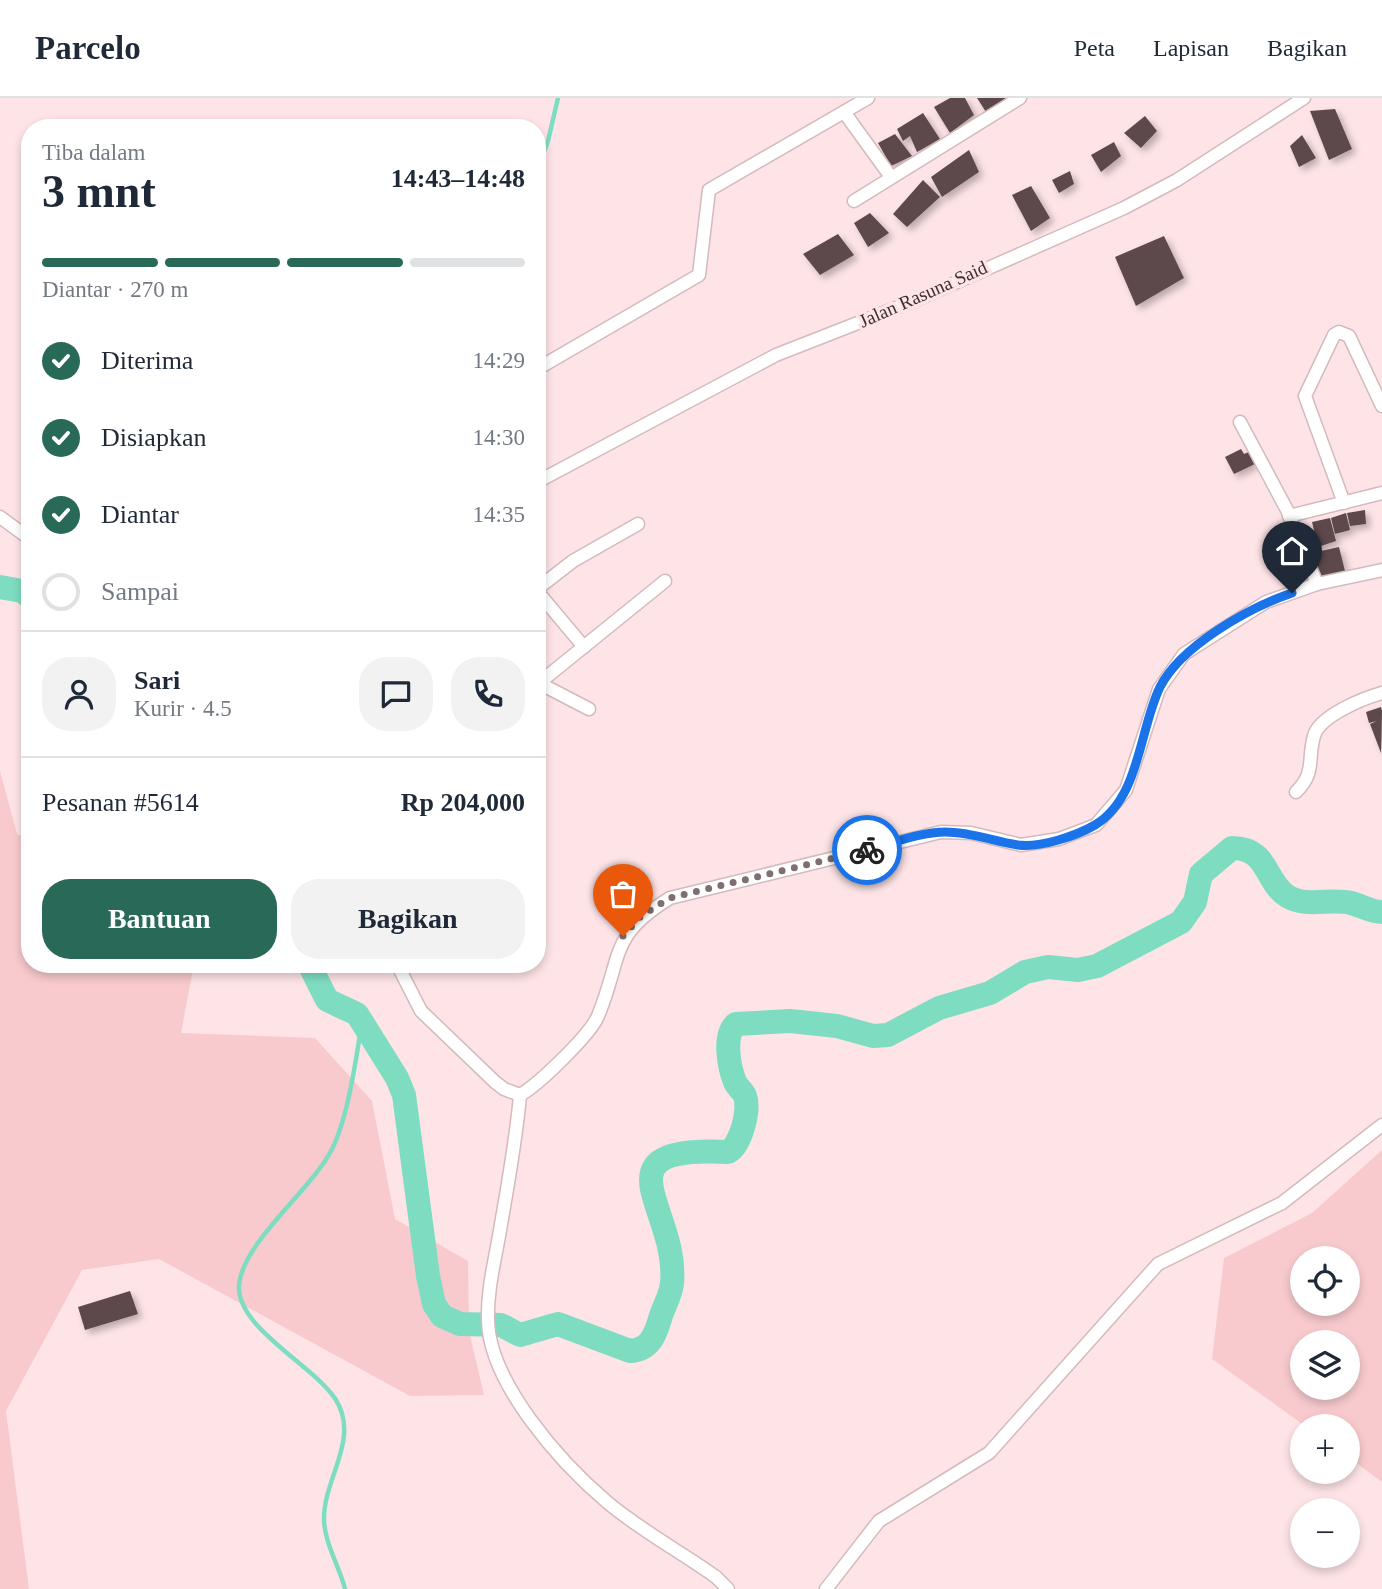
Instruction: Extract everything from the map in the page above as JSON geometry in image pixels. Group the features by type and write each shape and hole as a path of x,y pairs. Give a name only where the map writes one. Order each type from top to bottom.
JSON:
{"street":[{"path":"546,364 681,289 699,275 705,203 709,190 868,98"},
{"path":"854,201 1020,98"},
{"name":"Jalan Rasuna Said","path":"546,477 776,355 903,306 1124,208 1177,180 1304,98"},
{"path":"844,112 891,177"},
{"path":"1344,503 1305,396 1334,335 1339,332 1349,336 1382,406"},
{"path":"1240,422 1289,516 1317,584"},
{"path":"1289,516 1382,493"},
{"path":"0,517 21,532"},
{"path":"546,583 573,561 638,524"},
{"path":"402,973 421,1011 504,1090 520,1095 534,1087 588,1033 597,1017 623,936 641,916 670,898 941,832 971,833 1021,845 1059,839 1096,825 1126,790 1159,689 1184,654 1266,601 1317,584 1382,570"},
{"path":"546,677 665,581"},
{"path":"546,601 584,647"},
{"path":"546,687 589,709"},
{"path":"1296,792 1309,777 1313,738 1320,726 1357,701 1382,693"},
{"path":"520,1095 489,1290 488,1322 494,1354 505,1382 554,1448 607,1502 716,1577 728,1589"},
{"path":"826,1589 879,1521 989,1453 1158,1264 1282,1203 1382,1125"}],"shaded area":[{"path":"0,771 17,834 21,836 21,973 192,973 181,1033 315,1038 372,1101 395,1219 468,1261 469,1331 484,1395 410,1396 159,1259 82,1270 6,1411 29,1589 0,1589"},
{"path":"1382,1150 1382,1482 1360,1466 1360,1414 1290,1415 1212,1359 1224,1258 1312,1213"}],"building":[{"path":"950,98 965,98 974,115 950,133 934,107"},
{"path":"977,98 1006,98 986,112"},
{"path":"1335,109 1352,149 1329,160 1310,111"},
{"path":"923,113 940,139 917,152 910,136 903,141 897,129"},
{"path":"1145,116 1157,131 1141,148 1124,133"},
{"path":"895,134 912,156 891,166 878,143"},
{"path":"1302,135 1316,158 1299,167 1290,146"},
{"path":"1114,142 1121,156 1101,172 1091,155"},
{"path":"969,150 979,172 942,197 931,177"},
{"path":"1070,171 1074,184 1059,193 1052,180"},
{"path":"923,180 940,197 907,227 893,214"},
{"path":"1031,186 1050,218 1031,231 1012,195"},
{"path":"870,213 889,233 868,247 854,223"},
{"path":"838,234 854,255 820,275 803,254"},
{"path":"1164,236 1184,278 1136,306 1115,257"},
{"path":"1241,449 1244,454 1249,452 1255,464 1234,474 1225,457"},
{"path":"1365,510 1366,524 1350,526 1347,513"},
{"path":"1346,513 1350,530 1335,534 1331,518"},
{"path":"1330,518 1336,541 1318,547 1312,522"},
{"path":"1339,547 1345,571 1321,577 1312,553"},
{"path":"1381,707 1381,753 1370,724 1377,721 1369,723 1366,712"},
{"path":"130,1291 138,1314 85,1330 78,1307"}],"waterway":[{"path":"546,146 558,98"},
{"path":"0,587 21,591"},
{"path":"314,973 327,1000 357,1014 397,1078 404,1095 428,1276 434,1304 442,1316 460,1324 501,1325 520,1335 558,1324 630,1351 647,1345 653,1336 672,1283 671,1256 652,1187 652,1171 663,1159 687,1153 728,1152 737,1142 743,1127 746,1102 744,1094 735,1082 728,1051 732,1029 736,1024 790,1021 837,1026 873,1036 888,1035 939,1008 990,993 1025,972 1048,967 1078,970 1097,966 1181,922 1195,902 1201,874 1232,848 1253,853 1260,859 1280,890 1294,900 1351,903 1382,912"},
{"path":"345,1589 326,1536 324,1518 329,1488 343,1444 342,1415 336,1400 326,1387 278,1346 250,1316 241,1301 239,1285 243,1269 264,1234 308,1183 331,1151 347,1106 362,1022"}],"way so far":[{"path":"623,936 641,916 670,898 867,850"}],"route":[{"path":"867,850 941,832 971,833 1021,845 1059,839 1096,825 1126,790 1159,689 1184,654 1266,601 1292,593"}]}
